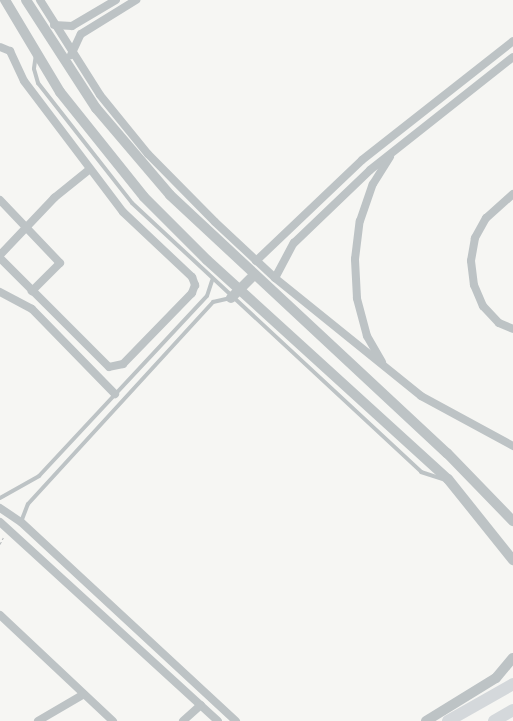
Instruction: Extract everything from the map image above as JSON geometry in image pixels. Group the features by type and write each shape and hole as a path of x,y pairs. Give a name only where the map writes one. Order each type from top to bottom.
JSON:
{"main road":[{"path":"448,721 513,684"},
{"path":"494,721 513,710"}],"street":[{"path":"5,0 36,54 87,128 138,190 240,289 437,468 513,560"},
{"path":"26,0 74,77 115,132 176,202 447,453 513,521"},
{"path":"40,0 72,54 148,154 256,261 421,396 513,446"},
{"path":"54,26 72,26 116,0"},
{"path":"72,54 81,34 136,0"},
{"path":"256,261 362,160 513,41"},
{"path":"0,47 10,51 24,80 123,212 192,277 193,290 123,364 113,367 100,362 0,256 25,226 90,169"},
{"path":"275,278 294,243 393,151 513,57"},
{"path":"384,366 367,336 357,298 355,259 360,221 373,184 393,151"},
{"path":"513,194 486,218 475,238 471,261 474,285 484,306 499,323 513,329"},
{"path":"0,200 60,262 32,291"},
{"path":"231,298 254,275"},
{"path":"0,292 21,299 115,394"},
{"path":"419,452 429,437"},
{"path":"437,468 447,453"},
{"path":"0,508 21,522 236,721"},
{"path":"0,522 218,721"},
{"path":"0,615 114,721"},
{"path":"426,721 496,678 513,658"},
{"path":"38,721 84,694"},
{"path":"183,721 201,705"}],"lane":[{"path":"36,54 34,69 38,83 73,132 132,203 212,281 422,472 448,479"},
{"path":"0,498 39,476 210,292 212,281"},
{"path":"21,522 28,504 213,302 231,298"}]}
